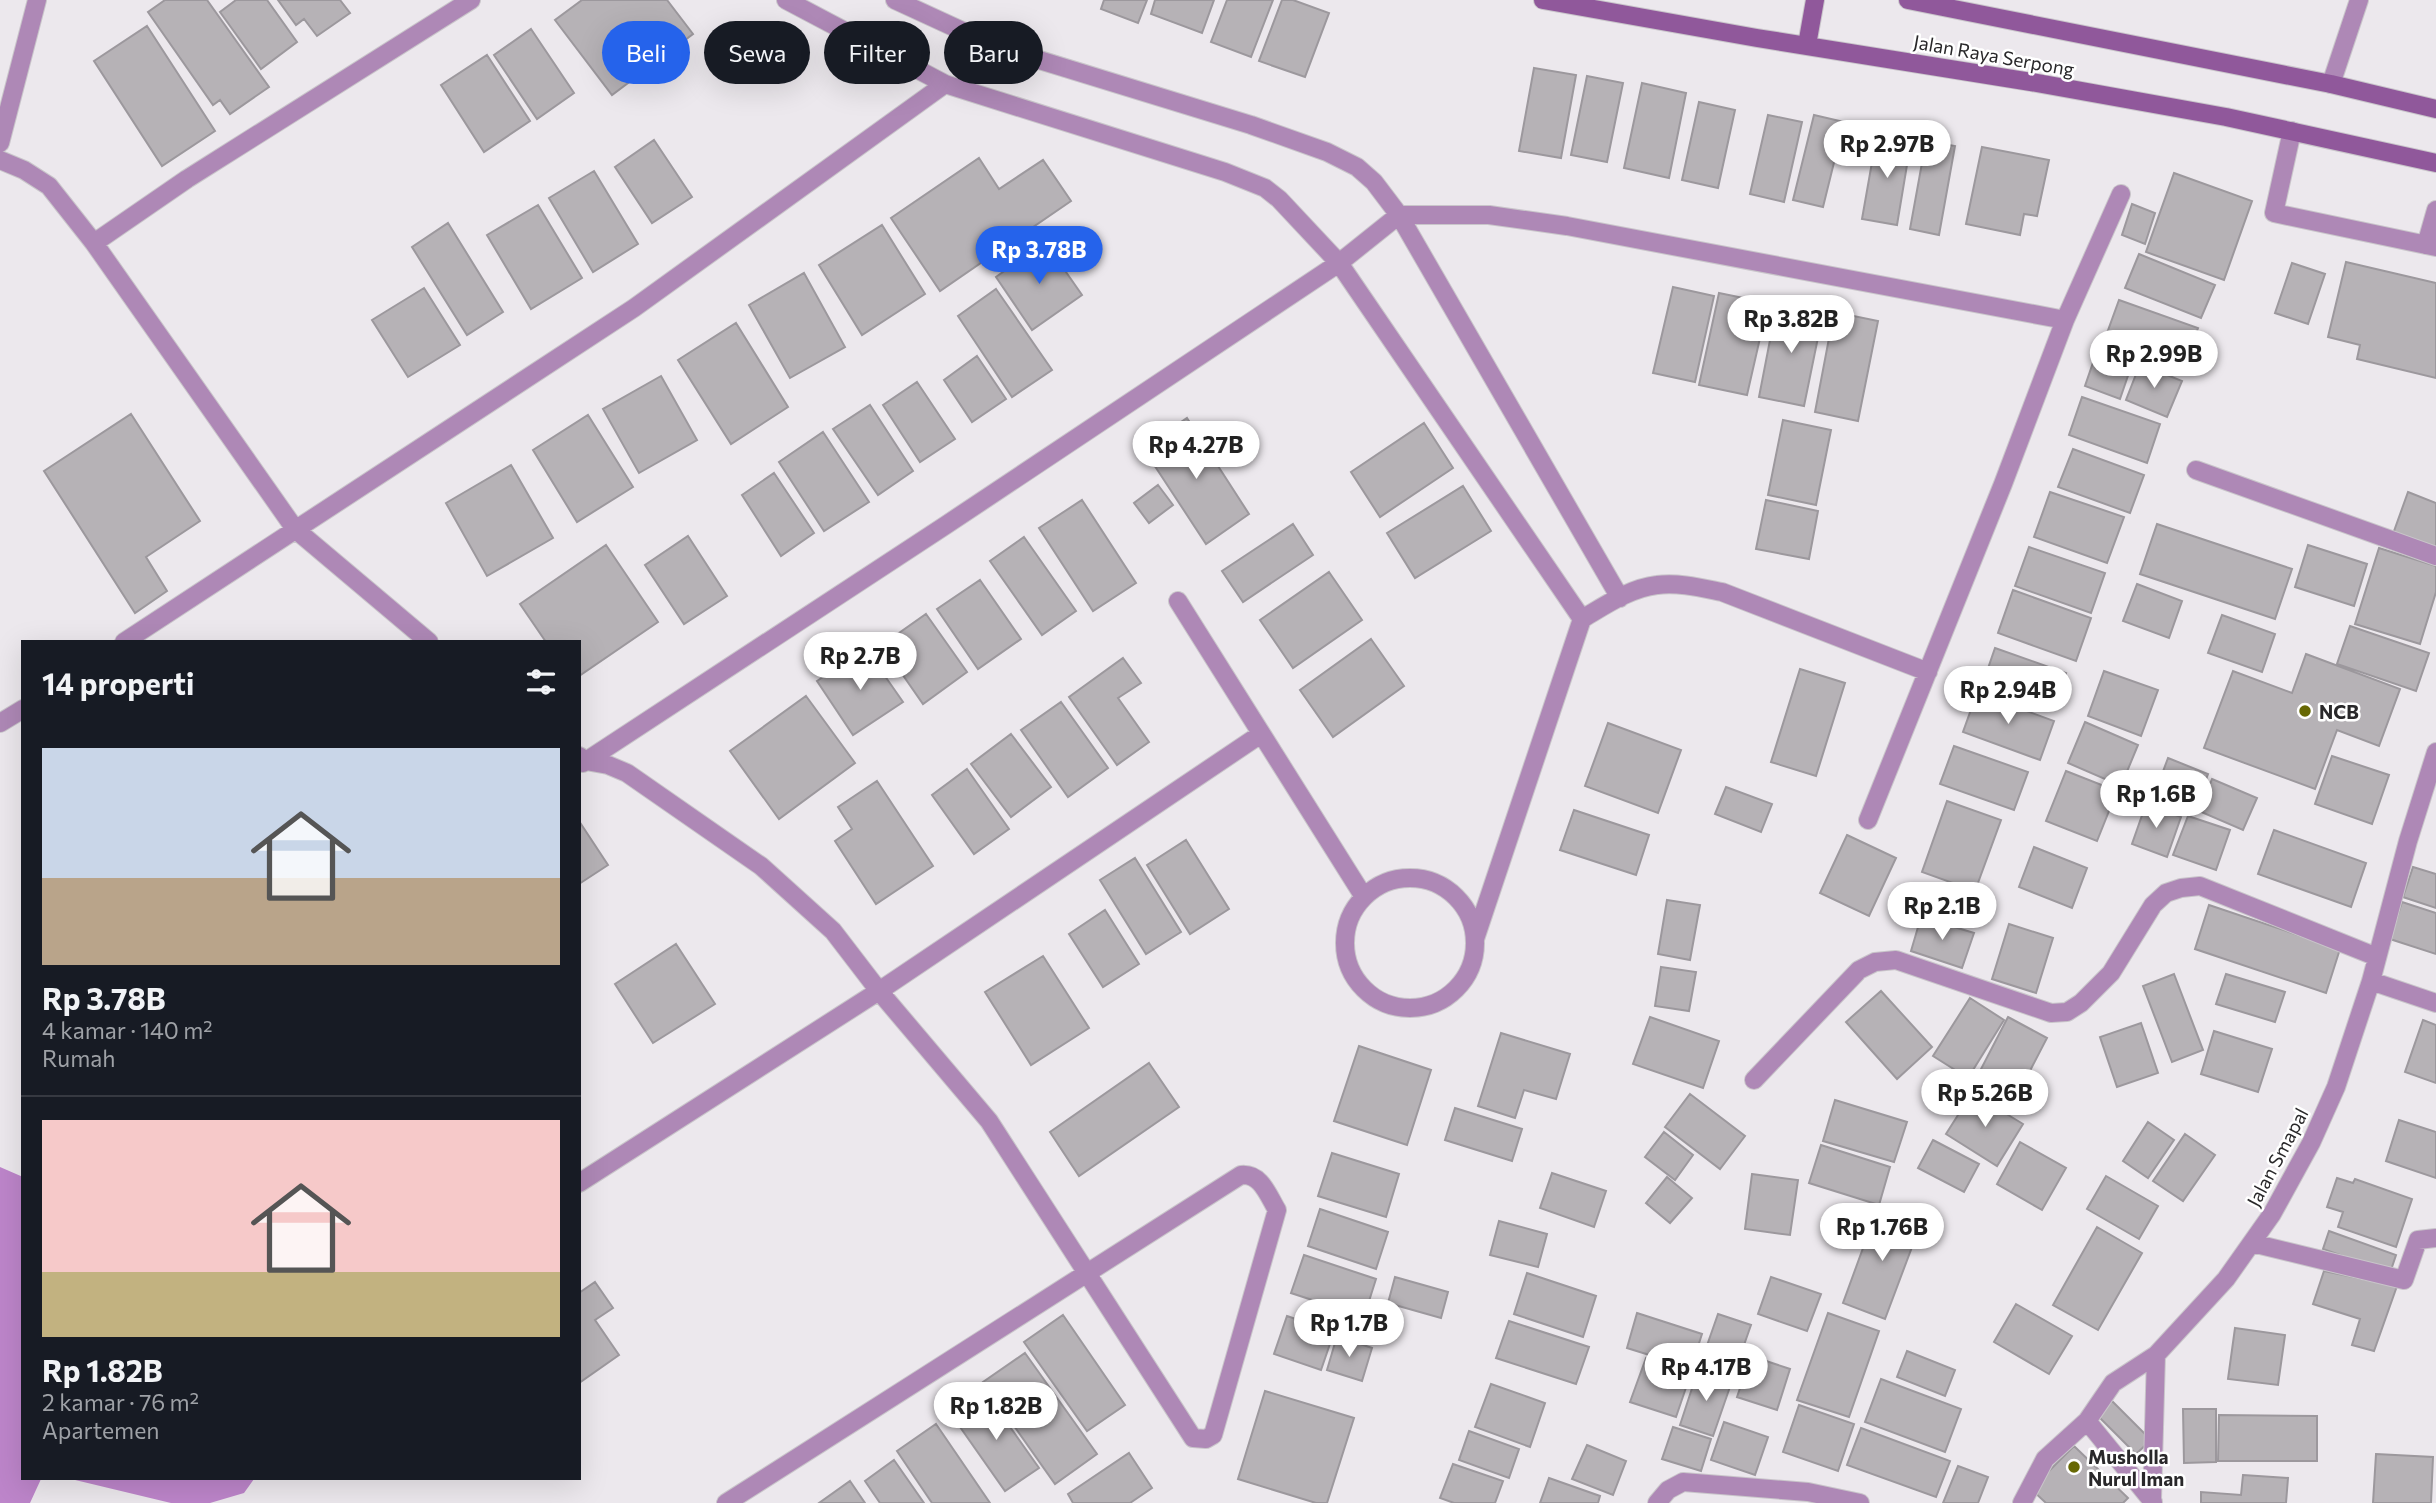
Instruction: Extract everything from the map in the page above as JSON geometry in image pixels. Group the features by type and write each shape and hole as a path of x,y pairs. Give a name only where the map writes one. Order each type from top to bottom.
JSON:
{"main road":[{"name":"Jalan Raya Serpong","path":"1543,0 2031,82 2292,131 2436,163"},
{"path":"1807,45 1815,0"},
{"name":"Jalan Raya Serpong","path":"1908,0 2331,84 2436,110"}],"street":[{"path":"0,143 37,0"},
{"path":"94,243 187,179 471,0"},
{"path":"786,0 944,83"},
{"path":"895,0 997,47 1251,125 1327,152 1357,167 1374,182 1399,215 1620,598"},
{"path":"2331,84 2359,0"},
{"path":"127,640 634,308 945,84 1225,172 1265,188 1292,211 1339,263 1582,619"},
{"path":"2292,131 2274,213 2431,246 2436,210"},
{"path":"0,160 24,170 49,186 94,243 295,529 427,640"},
{"path":"1868,820 2065,320 2122,194"},
{"path":"581,761 935,533 1339,263 1399,215 1489,215 1567,226 2065,320"},
{"path":"2196,470 2436,556"},
{"path":"1475,939 1470,918 1459,900 1442,887 1423,878 1402,878 1381,884 1364,897 1350,916 1345,939 1347,962 1359,983 1376,999 1397,1007 1421,1007 1443,999 1460,984 1471,963 1475,939 1582,619 1620,598 1657,584 1693,586 1722,592 1927,672"},
{"path":"1178,601 1364,897"},
{"path":"0,723 21,710"},
{"path":"581,1182 880,991 1261,734"},
{"name":"Jalan Smapal","path":"2022,1503 2045,1458 2087,1421 2113,1382 2156,1355 2226,1279 2272,1214 2311,1143 2336,1087 2371,981 2408,841 2436,752"},
{"path":"581,761 608,765 627,772 761,866 833,931 989,1121 1088,1273 1193,1438 1206,1439 1213,1435 1277,1210 1259,1180 1251,1174 1241,1175 1088,1273 726,1503"},
{"path":"1754,1080 1859,970 1875,962 1896,960 2051,1013 2067,1012 2081,1003 2111,973 2152,905 2166,893 2180,888 2200,886 2377,957"},
{"path":"2371,981 2436,1003"},
{"path":"2252,1243 2404,1280 2418,1240 2436,1238"},
{"path":"2153,1502 2156,1355"},
{"path":"2087,1421 2153,1502"},
{"path":"1657,1503 1668,1490 1683,1482 1808,1492 1860,1503"}],"shaded area":[{"path":"0,1167 21,1176 21,1480 41,1480 30,1503 0,1503"},
{"path":"75,1480 253,1480 244,1493 210,1503 171,1503"}],"building":[{"path":"165,0 207,0 269,87 230,114 220,100 213,105 148,12"},
{"path":"236,0 267,0 297,42 261,69 220,12"},
{"path":"278,0 340,0 350,13 317,36 304,19 296,25"},
{"path":"582,0 667,0 683,21 602,21 602,82 555,20"},
{"path":"1104,0 1147,0 1138,23 1101,9"},
{"path":"1155,0 1214,0 1202,33 1151,14"},
{"path":"1227,0 1273,0 1251,57 1211,42"},
{"path":"1282,0 1293,0 1329,13 1305,77 1259,61"},
{"path":"147,26 215,131 162,166 94,61"},
{"path":"531,29 574,93 537,119 494,55"},
{"path":"487,55 530,121 484,152 441,85"},
{"path":"1534,68 1576,75 1561,158 1519,151"},
{"path":"1587,76 1623,83 1607,162 1571,155"},
{"path":"1642,83 1686,93 1669,178 1624,168"},
{"path":"604,84 627,84 612,95"},
{"path":"1699,102 1735,110 1718,188 1682,180"},
{"path":"1768,115 1802,122 1784,202 1750,194"},
{"path":"1814,115 1844,122 1823,207 1793,200"},
{"path":"1877,134 1911,141 1897,225 1862,219"},
{"path":"654,140 692,197 652,223 615,167"},
{"path":"1926,141 1955,146 1939,235 1910,229"},
{"path":"1982,147 2049,160 2037,216 2024,214 2020,235 1966,224"},
{"path":"979,158 999,189 1043,160 1071,201 940,291 891,218"},
{"path":"594,171 638,244 593,272 549,198"},
{"path":"2174,173 2252,201 2224,280 2146,252"},
{"path":"2132,204 2155,213 2145,244 2122,235"},
{"path":"538,205 582,278 531,309 487,235"},
{"path":"448,223 503,312 467,335 412,247"},
{"path":"882,225 925,294 862,335 819,265"},
{"path":"1045,242 1082,295 1032,330 996,277"},
{"path":"2139,254 2215,285 2201,318 2125,288"},
{"path":"2346,262 2436,283 2436,378 2357,359 2360,345 2328,337"},
{"path":"2292,263 2325,274 2308,324 2275,313"},
{"path":"804,273 845,347 790,378 749,305"},
{"path":"1673,287 1714,296 1695,382 1653,373"},
{"path":"424,288 460,345 408,377 372,320"},
{"path":"996,289 1052,370 1012,397 958,316"},
{"path":"1719,293 1768,303 1747,395 1699,385"},
{"path":"2119,300 2198,328 2185,364 2106,336"},
{"path":"1777,304 1823,313 1804,406 1759,397"},
{"path":"1834,312 1878,321 1858,421 1815,412"},
{"path":"736,323 788,407 731,444 678,360"},
{"path":"2098,348 2133,361 2120,399 2085,386"},
{"path":"977,356 1006,399 972,422 944,380"},
{"path":"2140,364 2182,381 2167,417 2126,400"},
{"path":"661,376 697,440 639,473 603,409"},
{"path":"917,382 955,439 920,462 883,405"},
{"path":"2082,397 2160,424 2147,463 2069,435"},
{"path":"870,405 913,471 878,495 833,429"},
{"path":"131,414 200,521 146,557 167,591 135,613 44,471"},
{"path":"588,415 633,487 577,522 533,450"},
{"path":"1187,418 1249,514 1206,544 1143,448"},
{"path":"1783,420 1831,430 1816,505 1768,495"},
{"path":"1424,423 1453,468 1380,517 1351,472"},
{"path":"823,432 869,502 824,531 779,462"},
{"path":"2073,449 2144,475 2130,513 2058,487"},
{"path":"511,465 553,538 487,576 446,503"},
{"path":"774,473 814,533 781,556 742,495"},
{"path":"1158,485 1173,505 1149,523 1134,503"},
{"path":"1463,486 1491,531 1415,578 1387,533"},
{"path":"2050,492 2124,517 2107,563 2034,537"},
{"path":"2408,492 2436,503 2436,550 2393,534"},
{"path":"1082,500 1136,583 1093,611 1039,528"},
{"path":"1766,500 1818,511 1809,559 1756,549"},
{"path":"1293,524 1313,555 1243,602 1222,571"},
{"path":"2157,524 2292,569 2275,619 2140,574"},
{"path":"688,536 727,596 684,624 645,565"},
{"path":"1024,537 1076,611 1042,635 990,561"},
{"path":"606,545 658,622 581,675 581,640 545,640 520,604"},
{"path":"2308,545 2367,564 2354,606 2295,587"},
{"path":"2029,547 2105,573 2091,613 2015,586"},
{"path":"2379,548 2436,566 2436,592 2420,644 2355,624"},
{"path":"1329,572 1362,620 1293,668 1260,620"},
{"path":"980,580 1021,639 978,669 937,609"},
{"path":"2137,584 2182,601 2169,638 2123,621"},
{"path":"2013,590 2091,618 2076,661 1998,633"},
{"path":"926,614 967,672 923,704 882,645"},
{"path":"2222,615 2275,634 2262,672 2208,653"},
{"path":"2350,626 2429,653 2416,691 2337,664"},
{"path":"1371,639 1404,686 1333,737 1300,690"},
{"path":"1995,648 2066,673 2054,708 1983,683"},
{"path":"866,649 903,702 853,735 817,681"},
{"name":"NCB","path":"2306,654 2400,689 2379,746 2337,730 2315,789 2204,748 2233,671 2292,693"},
{"path":"1123,658 1141,683 1118,698 1149,742 1117,765 1069,697"},
{"path":"1800,669 1845,683 1816,776 1771,762"},
{"path":"2104,671 2158,690 2141,736 2088,716"},
{"path":"1977,693 2054,721 2040,760 1963,732"},
{"path":"806,696 855,763 779,819 730,751"},
{"path":"1061,702 1108,768 1068,797 1021,730"},
{"path":"2085,722 2138,745 2121,786 2068,763"},
{"path":"1608,723 1681,750 1658,813 1585,786"},
{"path":"1011,734 1051,787 1011,817 971,764"},
{"path":"1954,746 2028,772 2014,810 1940,784"},
{"path":"2332,756 2389,775 2372,824 2315,804"},
{"path":"2168,758 2208,774 2195,809 2155,793"},
{"path":"967,769 1009,829 974,854 932,795"},
{"path":"2066,771 2117,791 2097,841 2046,821"},
{"path":"2212,779 2257,798 2243,830 2199,811"},
{"path":"877,781 933,866 876,904 835,841 852,829 838,807"},
{"path":"1726,787 1772,804 1761,832 1715,814"},
{"path":"1947,801 2001,820 1975,891 1922,872"},
{"path":"2146,804 2181,817 2167,857 2132,844"},
{"path":"1574,810 1649,835 1636,875 1560,850"},
{"path":"2188,816 2230,830 2216,870 2173,855"},
{"path":"581,824 608,865 581,883"},
{"path":"2274,830 2366,863 2351,907 2258,874"},
{"path":"1847,835 1896,858 1869,916 1820,893"},
{"path":"1186,840 1229,909 1190,934 1147,865"},
{"path":"2034,847 2087,868 2072,908 2019,887"},
{"path":"1135,858 1181,932 1146,954 1100,880"},
{"path":"2413,867 2436,874 2436,908 2403,897"},
{"path":"1667,900 1700,905 1690,960 1658,954"},
{"path":"2402,902 2436,913 2436,954 2390,939"},
{"path":"2209,905 2340,949 2326,993 2195,949"},
{"path":"1105,910 1139,964 1103,987 1069,934"},
{"path":"1921,917 1974,933 1962,968 1911,951"},
{"path":"2009,924 2053,938 2036,993 1992,979"},
{"path":"676,944 715,1004 653,1043 615,984"},
{"path":"1043,956 1089,1028 1031,1065 985,992"},
{"path":"1661,967 1696,972 1689,1011 1655,1006"},
{"path":"2174,974 2203,1050 2172,1062 2143,986"},
{"path":"2226,974 2285,992 2275,1022 2216,1004"},
{"path":"1881,991 1932,1047 1897,1079 1846,1022"},
{"path":"1970,998 2004,1020 1968,1078 1933,1056"},
{"path":"1650,1017 1719,1041 1703,1088 1633,1064"},
{"path":"2008,1017 2047,1038 2020,1090 1981,1069"},
{"path":"2423,1020 2436,1025 2436,1083 2405,1072"},
{"path":"2141,1023 2158,1073 2117,1087 2100,1037"},
{"path":"2214,1031 2272,1049 2258,1092 2201,1074"},
{"path":"1501,1033 1570,1054 1556,1099 1524,1090 1515,1118 1478,1106"},
{"path":"1359,1046 1431,1070 1407,1145 1334,1121"},
{"path":"1149,1063 1179,1107 1079,1176 1050,1132"},
{"path":"1972,1093 2023,1124 1997,1166 1946,1134"},
{"path":"1690,1094 1745,1136 1720,1169 1665,1127"},
{"path":"1835,1100 1907,1122 1894,1162 1823,1141"},
{"path":"1455,1108 1522,1129 1512,1161 1445,1140"},
{"path":"2399,1120 2436,1132 2436,1178 2386,1161"},
{"path":"2148,1122 2174,1140 2148,1178 2123,1161"},
{"path":"1664,1132 1693,1155 1675,1180 1645,1157"},
{"path":"2185,1134 2215,1155 2183,1201 2153,1181"},
{"path":"1933,1140 1979,1164 1964,1192 1918,1168"},
{"path":"2020,1142 2066,1168 2042,1210 1997,1184"},
{"path":"1821,1145 1890,1167 1879,1205 1809,1183"},
{"path":"1332,1153 1399,1174 1386,1217 1318,1196"},
{"path":"1552,1173 1606,1191 1594,1227 1540,1208"},
{"path":"1752,1174 1798,1180 1790,1235 1745,1229"},
{"path":"2106,1176 2158,1206 2139,1239 2087,1209"},
{"path":"1667,1177 1692,1198 1670,1223 1646,1203"},
{"path":"2337,1178 2353,1183 2355,1179 2412,1199 2396,1247 2338,1227 2343,1212 2327,1207"},
{"path":"1878,1207 1921,1223 1885,1319 1843,1303"},
{"path":"1320,1209 1388,1232 1376,1269 1308,1246"},
{"path":"1499,1221 1547,1234 1538,1267 1490,1255"},
{"path":"2097,1227 2142,1253 2098,1330 2053,1305"},
{"path":"2329,1231 2396,1255 2390,1273 2323,1249"},
{"path":"1304,1255 1376,1279 1364,1317 1291,1293"},
{"path":"2324,1271 2397,1286 2374,1351 2352,1345 2360,1319 2313,1304"},
{"path":"1527,1273 1596,1296 1583,1337 1514,1314"},
{"path":"1395,1277 1448,1292 1441,1318 1388,1303"},
{"path":"1771,1277 1821,1294 1807,1331 1758,1314"},
{"path":"595,1282 613,1308 595,1320 619,1355 581,1382 581,1292"},
{"path":"2016,1304 2072,1336 2049,1374 1994,1342"},
{"path":"1637,1313 1702,1334 1691,1368 1627,1348"},
{"path":"1828,1313 1879,1331 1849,1417 1797,1400"},
{"path":"1718,1314 1751,1325 1737,1365 1704,1354"},
{"path":"1063,1315 1125,1405 1087,1431 1024,1342"},
{"path":"1287,1316 1334,1332 1321,1370 1274,1354"},
{"path":"1509,1321 1589,1347 1576,1384 1496,1358"},
{"path":"2235,1328 2285,1335 2278,1385 2228,1379"},
{"path":"1337,1336 1372,1348 1362,1381 1327,1370"},
{"path":"1907,1351 1955,1370 1945,1396 1897,1377"},
{"path":"1025,1353 1097,1454 1055,1484 983,1382"},
{"path":"1751,1356 1790,1369 1777,1410 1737,1397"},
{"path":"1646,1358 1691,1373 1676,1417 1630,1402"},
{"path":"1698,1370 1732,1381 1713,1436 1680,1425"},
{"path":"1881,1379 1961,1409 1945,1452 1865,1422"},
{"path":"1491,1384 1545,1403 1530,1447 1475,1427"},
{"path":"1265,1391 1354,1418 1327,1503 1316,1503 1238,1479"},
{"path":"986,1393 1039,1468 1005,1491 953,1417"},
{"path":"2112,1401 2151,1440 2136,1454 2097,1415"},
{"path":"1799,1405 1854,1424 1838,1471 1783,1452"},
{"path":"2183,1409 2216,1409 2216,1462 2184,1463"},
{"path":"2219,1415 2317,1416 2317,1461 2218,1461"},
{"path":"1724,1422 1768,1437 1755,1475 1711,1460"},
{"path":"936,1424 990,1503 932,1503 897,1451"},
{"path":"1673,1427 1711,1439 1701,1471 1662,1459"},
{"path":"1861,1428 1950,1461 1936,1497 1847,1465"},
{"path":"1469,1431 1519,1449 1509,1478 1459,1460"},
{"path":"1587,1445 1626,1461 1613,1495 1572,1479"},
{"name":"Musholla Nurul Iman","path":"2074,1446 2128,1498 2123,1503 2046,1503 2031,1489"},
{"path":"1129,1453 1152,1488 1130,1503 1073,1503 1068,1494"},
{"path":"2376,1454 2433,1457 2431,1503 2373,1503"},
{"path":"894,1460 924,1503 880,1503 865,1481"},
{"path":"1453,1464 1503,1481 1495,1503 1454,1503 1440,1498"},
{"path":"1958,1466 1988,1477 1978,1503 1943,1503"},
{"path":"2243,1475 2288,1478 2286,1503 2201,1503 2201,1492 2241,1495"},
{"path":"1549,1478 1600,1496 1598,1503 1540,1503"},
{"path":"850,1481 865,1503 819,1503"}],"place":[{"name":"NCB","path":"2305,711"},
{"name":"Musholla Nurul Iman","path":"2074,1467"}]}
